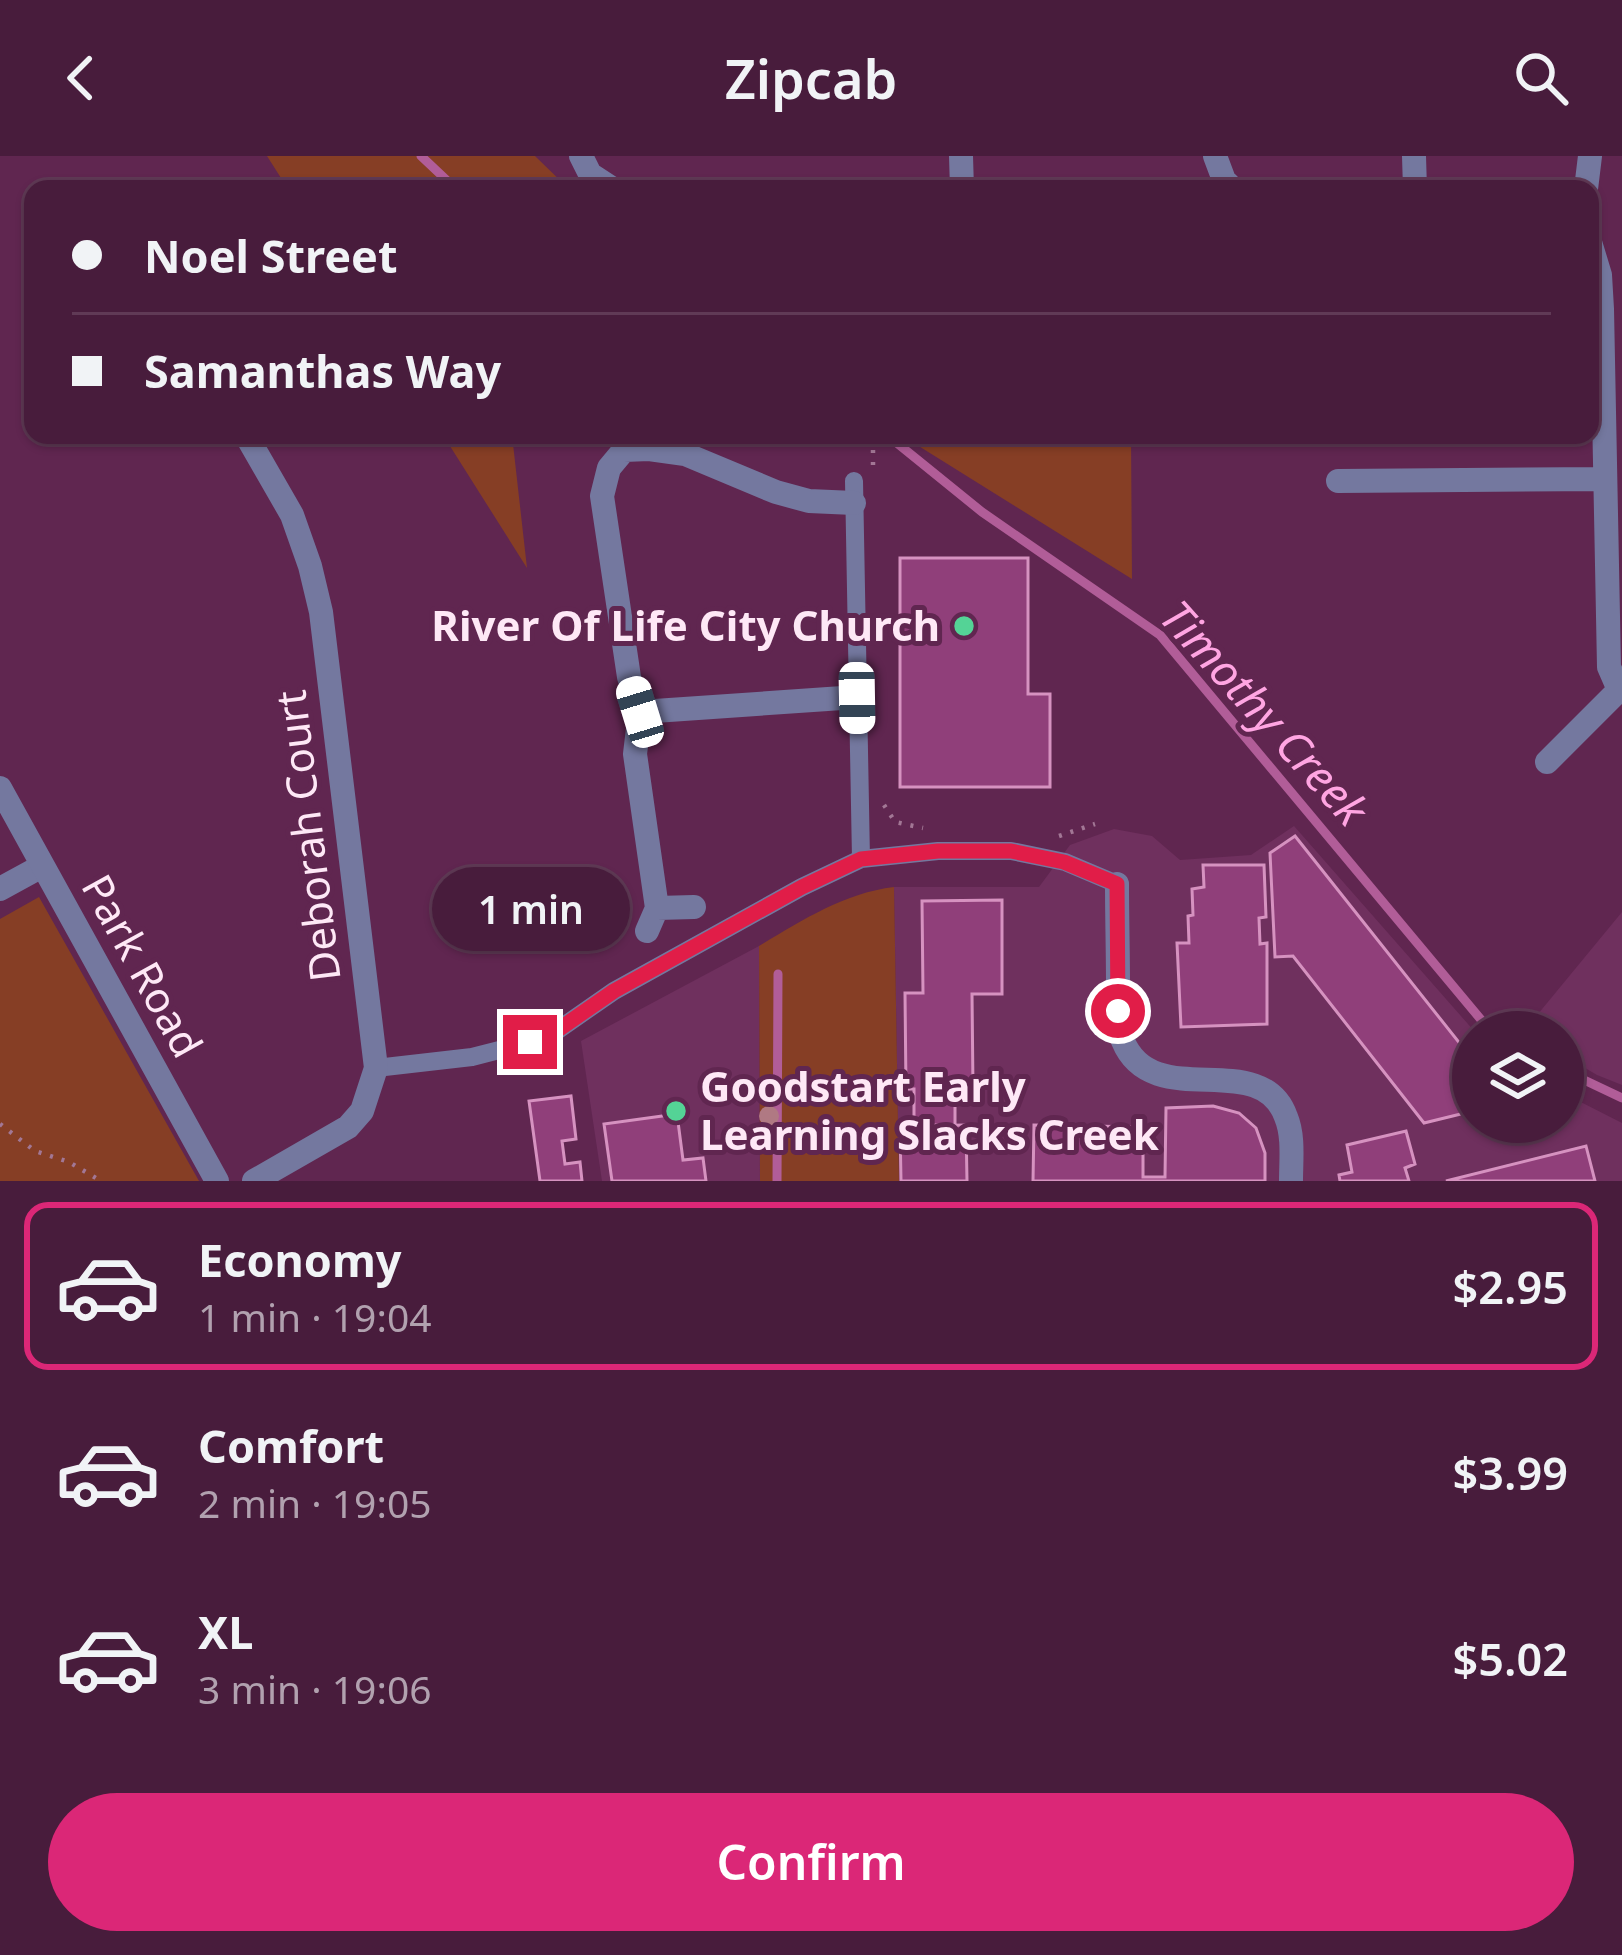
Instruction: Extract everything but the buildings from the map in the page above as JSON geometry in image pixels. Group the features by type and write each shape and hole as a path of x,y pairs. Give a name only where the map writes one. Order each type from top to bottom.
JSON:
{"street":[{"path":"581,156 590,174 600,180"},
{"path":"1547,762 1620,690 1609,667 1599,272"},
{"name":"Deborah Court","path":"251,444 292,515 321,612 376,1068"},
{"path":"615,444 602,496 629,677 640,712 635,754 652,920 694,907"},
{"path":"625,444 685,454 809,501 854,492"},
{"path":"1338,481 1605,479"},
{"path":"640,712 857,698"},
{"name":"Park Road","path":"0,788 217,1181"},
{"path":"0,889 42,866"},
{"path":"1117,884 1119,1028 1128,1051 1159,1076 1247,1083 1271,1096 1288,1119 1291,1181"},
{"path":"254,1181 348,1127 362,1111 376,1068"}],"lane":[{"path":"854,492 861,859"},
{"path":"376,1068 472,1057 555,1032 614,991 861,859 938,851 1011,851 1064,862 1117,884"}],"path":[{"path":"873,444 873,470"},
{"path":"882,803 895,822 931,829"},
{"path":"1054,838 1095,824"},
{"path":"0,1124 35,1151 69,1162 101,1181"}],"shaded area":[{"path":"267,156 535,156 560,180 282,180"},
{"path":"449,444 513,444 527,568"},
{"path":"915,444 1131,444 1132,579"},
{"path":"1294,826 1457,1011 1452,1011 1452,1143 1584,1143 1584,1104 1622,1123 1622,1181 899,1181 894,887 1039,887 1070,845 1114,829 1152,836 1180,860 1251,855"},
{"path":"894,887 899,1181 760,1181 759,946 840,902"},
{"path":"39,897 199,1181 0,1181 0,919"},
{"path":"1622,912 1622,1085 1584,1067 1584,1011 1540,1011"},
{"name":"Goodstart Early Learning Slacks Creek","path":"759,946 760,1181 602,1181 581,1041"}],"waterway":[{"name":"Timothy Creek","path":"421,156 446,180"},
{"name":"Timothy Creek","path":"898,444 982,512 1160,635 1474,1011"},
{"path":"777,1181 778,974"},
{"name":"Timothy Creek","path":"1584,1080 1622,1098"}],"place":[{"name":"River Of Life City Church","path":"964,626"},
{"name":"Goodstart Early Learning Slacks Creek","path":"676,1111"}],"route":[{"path":"530,1042 555,1032 614,991 802,887 861,859 938,851 1011,851 1064,862 1117,884 1118,1011"}]}
